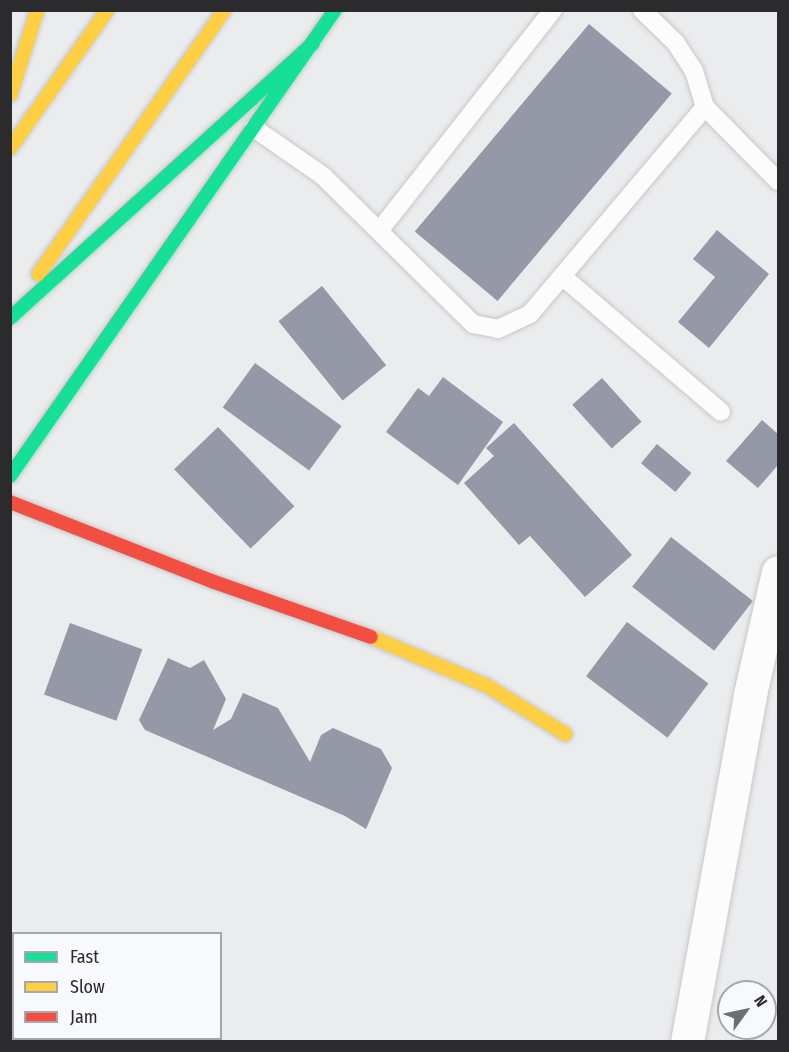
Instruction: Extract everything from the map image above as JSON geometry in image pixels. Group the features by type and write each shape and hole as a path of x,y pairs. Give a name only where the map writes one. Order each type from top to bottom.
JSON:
{"main road":[{"path":"10,95 37,10"},
{"path":"10,148 107,10"},
{"path":"10,312 224,10"},
{"path":"10,476 335,10"},
{"path":"10,318 313,43"},
{"path":"10,502 214,582 400,647 486,686 565,734"}],"street":[{"path":"687,1041 750,694 778,572"}],"lane":[{"path":"379,231 553,10"},
{"path":"642,10 676,43 688,61 705,106 778,181"},
{"path":"254,128 322,176 473,324 498,329 530,314 705,106"},
{"path":"562,276 721,412"}],"building":[{"path":"589,24 672,93 498,301 415,232"},
{"path":"717,230 769,274 709,348 678,322 715,277 693,259"},
{"path":"322,286 386,365 343,401 278,321"},
{"path":"255,363 342,426 309,470 223,407"},
{"path":"443,377 503,422 458,485 386,432 418,388 429,396"},
{"path":"602,378 641,422 612,449 572,405"},
{"path":"762,420 778,434 778,465 758,488 726,461"},
{"path":"514,423 632,555 585,597 530,536 519,545 464,483 494,456 486,448"},
{"path":"218,427 294,506 251,549 174,469"},
{"path":"657,444 691,473 675,492 641,463"},
{"path":"671,537 753,601 714,651 632,587"},
{"path":"627,622 708,683 668,738 586,676"},
{"path":"70,623 142,649 116,721 44,694"},
{"path":"168,658 190,668 204,660 226,699 213,730 231,719 243,693 278,708 310,762 321,735 333,728 381,749 392,768 366,829 345,816 145,730 139,720"}],"traffic: fast":[{"path":"10,476 335,10"},
{"path":"10,318 313,43"}],"traffic: slow":[{"path":"10,95 37,10"},
{"path":"10,148 107,10"},
{"path":"38,274 224,10"},
{"path":"371,637 487,686 565,734"}],"traffic: jam":[{"path":"10,502 214,582 371,637"}]}
